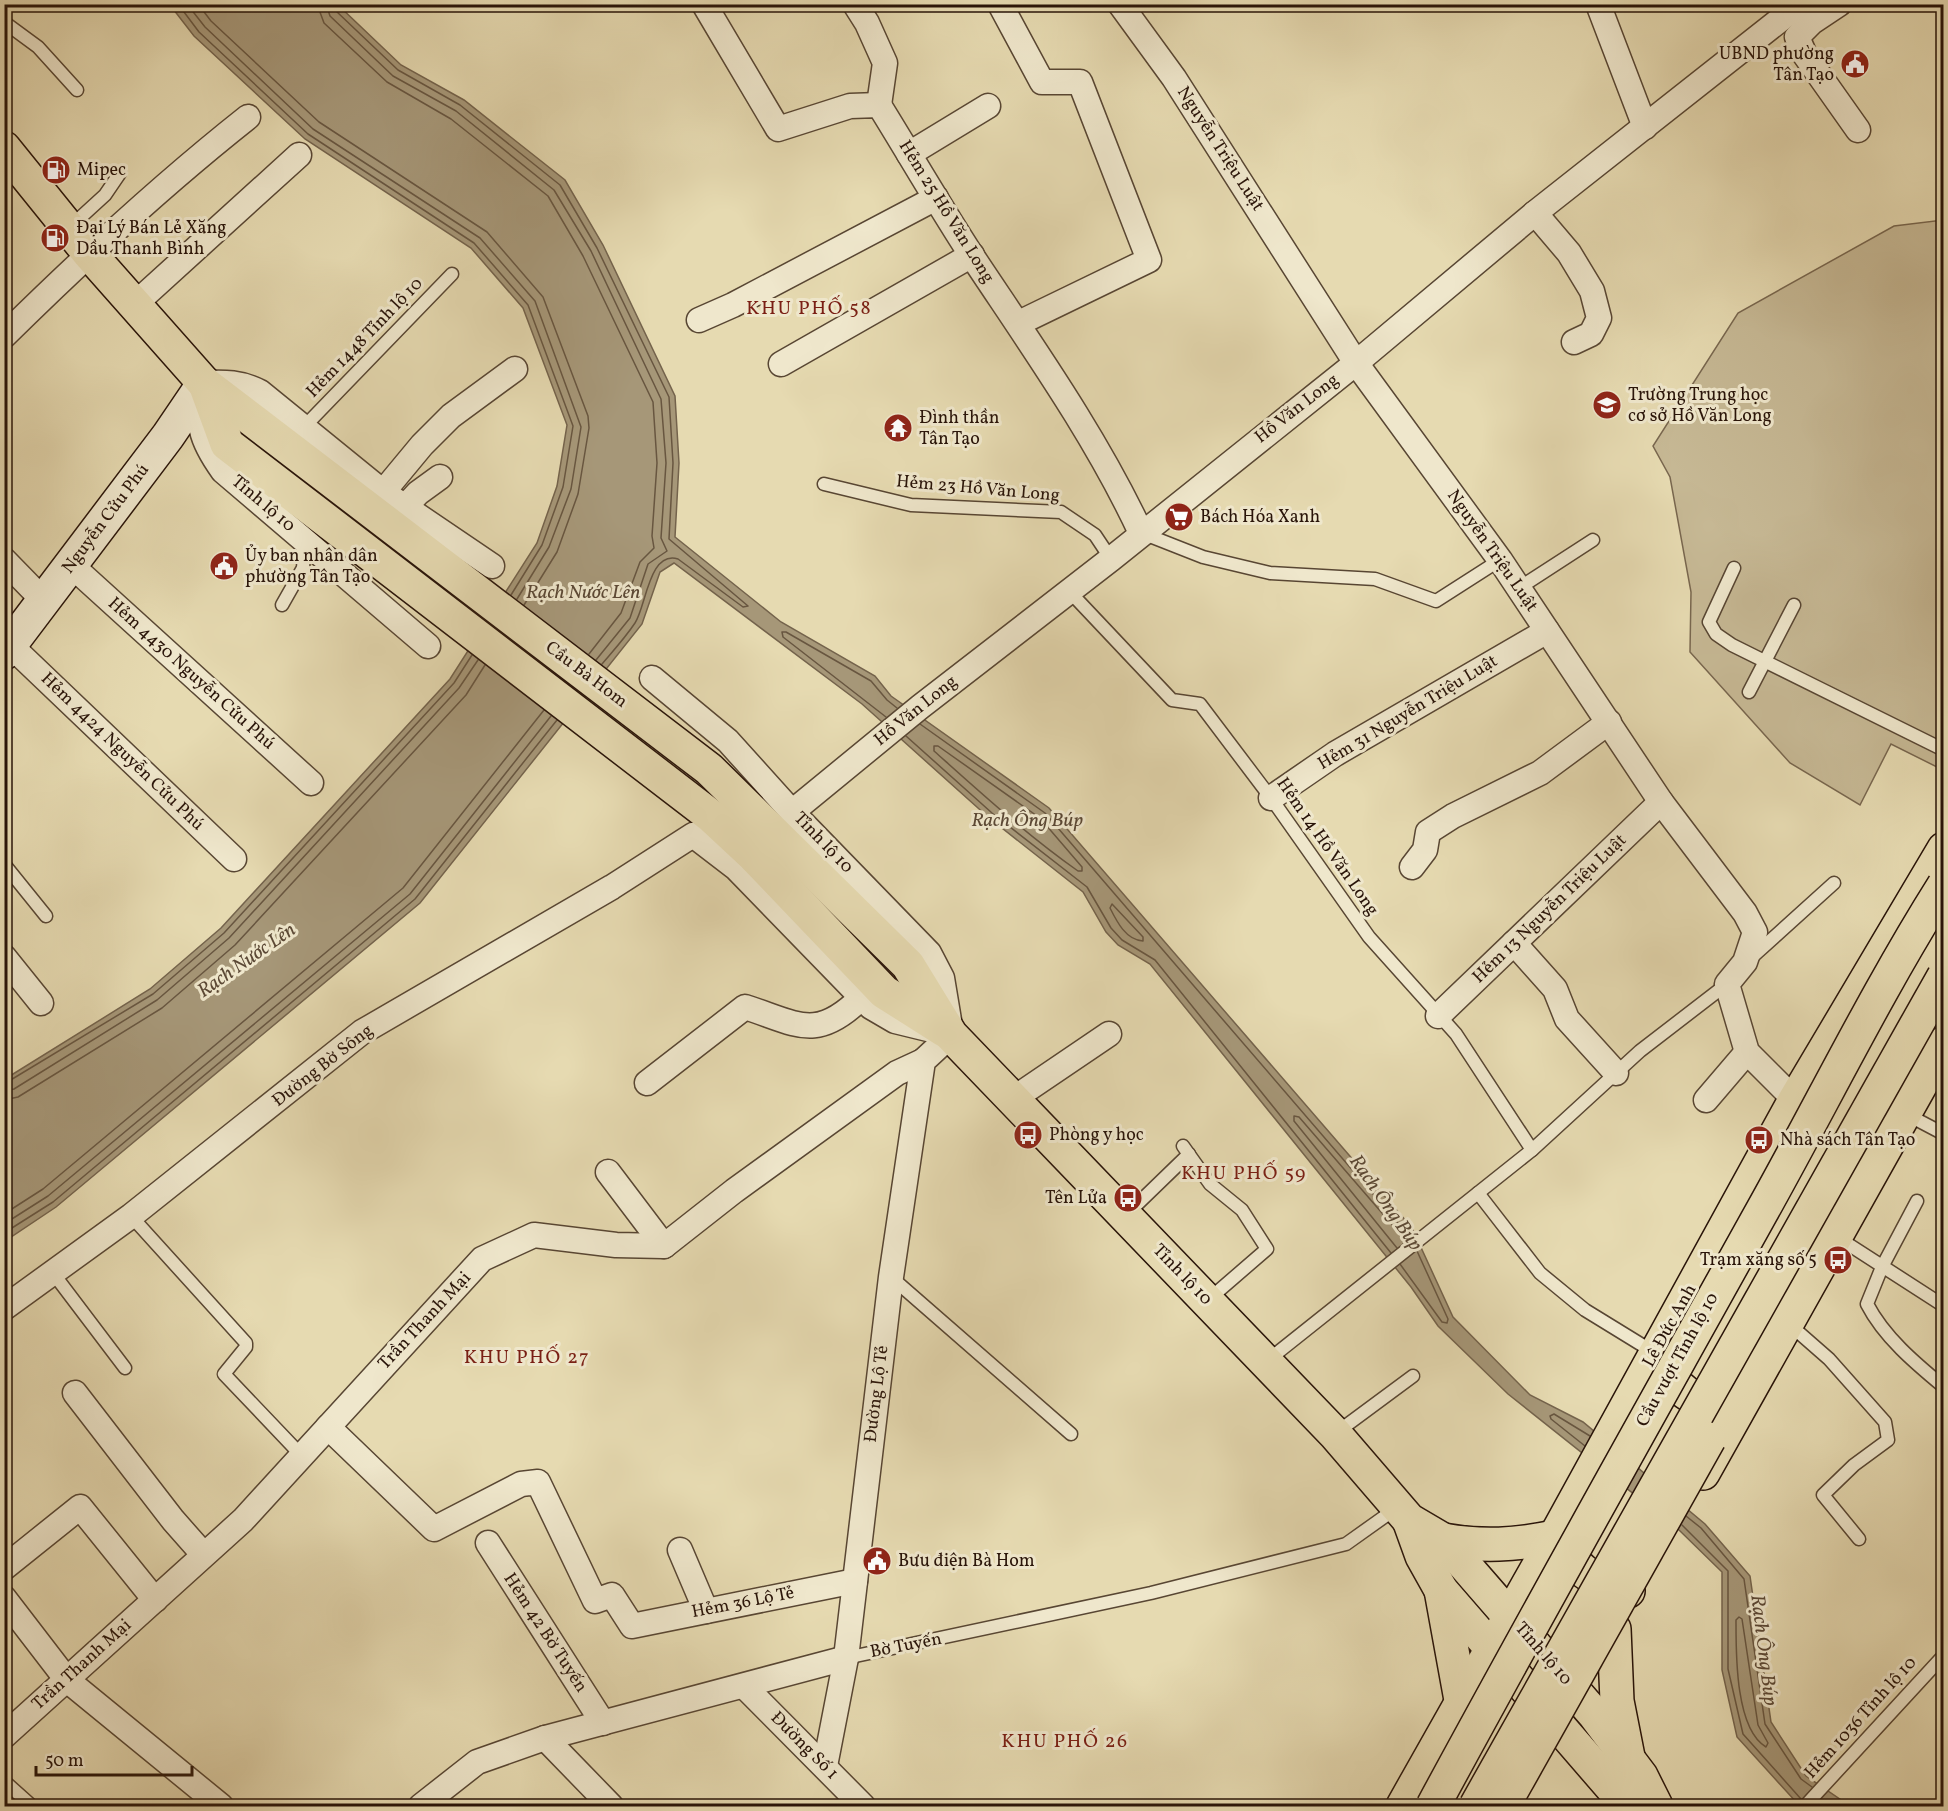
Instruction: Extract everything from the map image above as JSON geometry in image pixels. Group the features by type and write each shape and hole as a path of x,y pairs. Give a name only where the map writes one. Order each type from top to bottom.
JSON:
{"main road":[{"path":"4,148 78,240 204,383"},
{"name":"Cầu Bà Hom","path":"204,383 709,769 908,965"},
{"name":"Cầu Bà Hom","path":"204,383 227,444 711,816 754,856 873,995"},
{"name":"Nguyễn Cửu Phú","path":"7,649 204,383"},
{"name":"Lê Đức Anh","path":"1403,1806 1555,1537 1795,1100 1944,849"},
{"name":"Cầu vượt Tỉnh lộ 10","path":"1433,1806 1597,1504 1762,1211 1848,1052 1944,885"},
{"name":"Cầu vượt Tỉnh lộ 10","path":"1456,1806 1944,914"},
{"name":"Tỉnh lộ 10","path":"908,965 951,1035 1335,1434 1404,1513 1443,1540 1510,1615 1628,1757 1641,1776 1656,1806"},
{"path":"1476,1806 1944,976"},
{"name":"Tỉnh lộ 10","path":"873,995 951,1035"},
{"path":"1503,1806 1944,1016"},
{"path":"1516,1806 1577,1693 1670,1533 1944,1043"},
{"path":"1655,1353 1673,1382 1698,1401 1731,1408 1737,1414"},
{"name":"Tỉnh lộ 10","path":"1404,1513 1422,1556 1441,1590 1558,1728 1628,1806"},
{"path":"1443,1540 1505,1545 1555,1537 1586,1574 1597,1581 1635,1593"},
{"path":"1441,1590 1461,1700"},
{"path":"1614,1629 1617,1701 1628,1757"}],"street":[{"path":"704,4 778,129 850,106 879,105 885,63 867,23 855,4"},
{"path":"1000,4 1041,82 1080,82 1149,260 1019,323"},
{"name":"Nguyễn Triệu Luật","path":"1120,4 1174,78 1356,363 1500,560 1661,802 1745,913 1755,932 1745,962 1727,984"},
{"path":"1598,4 1645,127"},
{"name":"Hồ Văn Long","path":"792,812 920,707 1111,560 1141,533 1356,363 1535,213 1800,4"},
{"path":"1839,4 1812,22 1797,37 1805,55 1858,130"},
{"name":"Hẻm 25 Hồ Văn Long","path":"879,105 972,255 1019,323 1126,501 1141,533"},
{"path":"909,154 988,106"},
{"path":"4,336 78,240 197,157 248,117"},
{"path":"135,304 299,155"},
{"path":"699,320 733,305 936,198"},
{"path":"1535,213 1569,253 1592,291 1599,318 1591,334 1574,342"},
{"path":"781,364 972,255"},
{"path":"383,492 422,445 463,405 515,369"},
{"path":"204,383 245,384 267,397 383,492 492,566"},
{"name":"Tỉnh lộ 10","path":"204,383 199,410 201,432 208,451 223,471 305,538 428,646"},
{"path":"405,507 418,493 440,477"},
{"path":"4,560 44,601"},
{"name":"Hẻm 4430 Nguyễn Cửu Phú","path":"71,565 311,783"},
{"name":"Hẻm 31 Nguyễn Triệu Luật","path":"1271,798 1335,754 1547,631"},
{"name":"Hẻm 4424 Nguyễn Cửu Phú","path":"7,649 234,859"},
{"name":"Tỉnh lộ 10","path":"652,678 717,730 792,812 929,953 942,978 951,1035"},
{"path":"1412,867 1425,850 1428,832 1453,816 1540,773 1609,722"},
{"name":"Hẻm 13 Nguyễn Triệu Luật","path":"1438,1016 1661,802"},
{"name":"Tỉnh lộ 10","path":"693,835 736,868 873,995"},
{"name":"Đường Bờ Sông","path":"4,1308 131,1216 362,1032 602,893 693,835"},
{"path":"1514,943 1555,989 1567,1019 1616,1073"},
{"path":"4,957 41,1004"},
{"path":"1727,984 1747,1052 1795,1100"},
{"path":"646,1083 745,1007 810,1028 842,1017 873,995"},
{"path":"1013,1099 1109,1034"},
{"path":"608,1172 664,1246 734,1191 897,1073 923,1061 951,1035"},
{"path":"1706,1100 1747,1052"},
{"name":"Đường Lộ Tẻ","path":"825,1766 846,1658 891,1277 923,1061"},
{"name":"Trần Thanh Mại","path":"4,1736 243,1520 482,1258 534,1235 615,1245 664,1246"},
{"path":"75,1393 173,1520 203,1554"},
{"name":"Hẻm 36 Lộ Tẻ","path":"328,1427 435,1528 521,1485 538,1482 595,1601 612,1594 632,1626 855,1581"},
{"path":"4,1568 80,1507 155,1600"},
{"name":"Hẻm 42 Bờ Tuyến","path":"488,1543 603,1723"},
{"path":"680,1550 706,1611"},
{"path":"4,1598 67,1680 221,1806"},
{"name":"Bờ Tuyến","path":"421,1806 477,1762 545,1738 846,1658"},
{"name":"Đường Số 1","path":"744,1686 863,1806"},
{"path":"545,1738 611,1806"}],"lane":[{"path":"4,22 38,46 77,90"},
{"path":"78,240 120,173"},
{"name":"Hẻm 1448 Tỉnh lộ 10","path":"304,427 452,274"},
{"name":"Hẻm 23 Hồ Văn Long","path":"824,484 911,505 1061,512 1095,536 1111,560"},
{"path":"1141,533 1203,557 1270,573 1375,579 1436,601 1500,560"},
{"path":"282,605 303,568 305,538"},
{"path":"1518,588 1593,540"},
{"path":"1734,568 1709,622 1716,634 1766,663 1944,750"},
{"name":"Hẻm 14 Hồ Văn Long","path":"1070,592 1172,700 1200,704 1271,798 1369,937 1456,1035 1532,1150"},
{"path":"1749,692 1794,605"},
{"path":"4,864 46,916"},
{"path":"1745,962 1834,883"},
{"path":"1266,1362 1326,1311 1385,1268 1532,1150 1616,1073 1727,984"},
{"path":"1905,1113 1944,1134"},
{"path":"1125,1216 1186,1150 1210,1184 1242,1210 1267,1250 1207,1301"},
{"path":"1478,1193 1540,1273 1585,1310 1655,1353"},
{"path":"1917,1201 1882,1267 1868,1304 1875,1320 1914,1362 1944,1387"},
{"path":"131,1216 246,1343 246,1347 224,1374 302,1456"},
{"path":"1837,1237 1944,1306"},
{"path":"53,1273 125,1368"},
{"path":"891,1277 1071,1434"},
{"path":"1788,1324 1829,1359 1885,1422 1888,1440 1854,1465 1823,1495 1859,1539"},
{"path":"1335,1434 1413,1376"},
{"name":"Bờ Tuyến","path":"846,1658 1151,1593 1346,1544 1404,1513"},
{"name":"Hẻm 1036 Tỉnh lộ 10","path":"1805,1806 1941,1663"},
{"path":"4,1781 32,1806"}],"shaded area":[{"path":"1943,220 1943,770 1891,744 1860,805 1790,763 1690,652 1691,592 1670,477 1653,446 1738,313 1894,226"}],"water":[{"name":"Rạch Nước Lên","path":"170,5 338,5 401,65 464,100 565,180 603,245 675,396 679,463 675,537 781,622 875,676 891,696 1049,808 1412,1228 1453,1317 1530,1395 1583,1422 1705,1524 1750,1576 1771,1722 1806,1776 1850,1806 1802,1806 1797,1803 1737,1737 1722,1670 1722,1572 1679,1530 1508,1394 1438,1326 1411,1287 1150,964 1118,945 1106,932 1083,892 988,817 862,704 674,563 660,572 642,624 420,903 56,1207 5,1241 5,1079 150,989 221,928 450,679 537,543 557,486 567,425 523,308 471,248 305,139 194,36"}],"place":[{"name":"UBND phường Tân Tạo","path":"1855,64"},
{"name":"Mipec","path":"56,170"},
{"name":"Đại Lý Bán Lẻ Xăng Dầu Thanh Bình","path":"55,238"},
{"name":"Trường Trung học cơ sở Hồ Văn Long","path":"1607,405"},
{"name":"Đình thần Tân Tạo","path":"898,428"},
{"name":"Bách Hóa Xanh","path":"1179,517"},
{"name":"Ủy ban nhân dân phường Tân Tạo","path":"224,566"},
{"name":"Phòng y học","path":"1028,1135"},
{"name":"Nhà sách Tân Tạo","path":"1759,1140"},
{"name":"Tên Lửa","path":"1128,1198"},
{"name":"Trạm xăng số 5","path":"1838,1260"},
{"name":"Bưu điện Bà Hom","path":"877,1561"}],"district":[{"name":"KHU PHỐ 58","path":"809,309"},
{"name":"KHU PHỐ 59","path":"1244,1174"},
{"name":"KHU PHỐ 27","path":"527,1358"},
{"name":"KHU PHỐ 26","path":"1065,1742"}],"water label":[{"name":"Rạch Ông Búp","path":"1027,821"},
{"name":"Rạch Ông Búp","path":"1385,1203"},
{"name":"Rạch Ông Búp","path":"1763,1650"}]}
